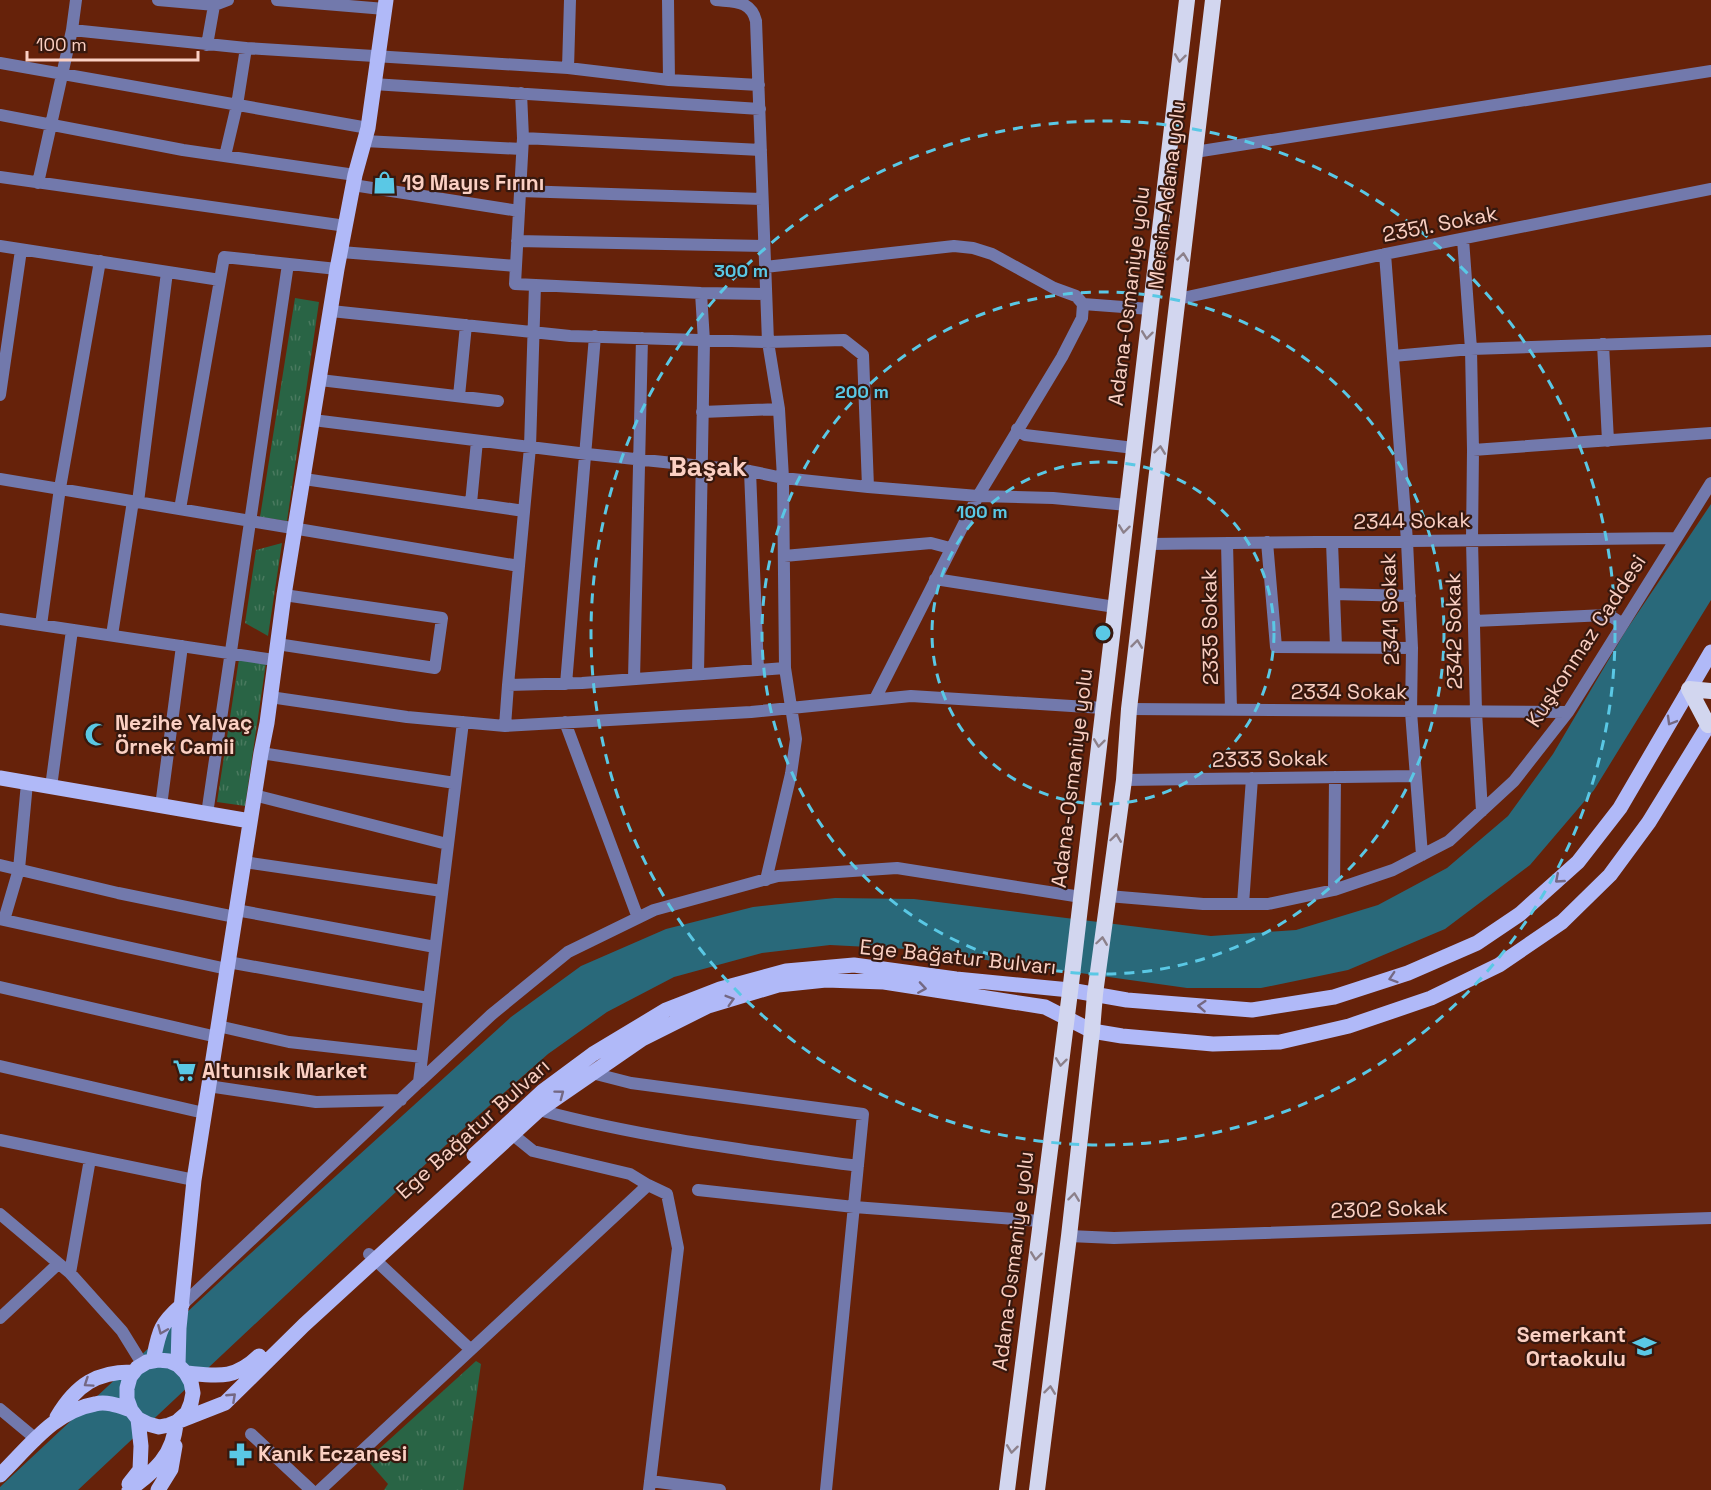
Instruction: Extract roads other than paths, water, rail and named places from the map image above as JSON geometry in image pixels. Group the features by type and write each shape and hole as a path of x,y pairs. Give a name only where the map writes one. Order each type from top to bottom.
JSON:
{"highway":[{"name":"Adana-Osmaniye yolu","path":"1007,1490 1071,987 1186,0"},
{"name":"Mersin-Adana yolu","path":"1108,896 1124,780 1129,709 1213,0"},
{"path":"1689,689 1711,691"},
{"path":"1689,689 1710,724"},
{"path":"1037,1490 1108,896"}],"main road":[{"path":"182,1369 182,1305 194,1180 267,723 284,595 337,269 354,180 366,134 385,5"},
{"name":"Ege Bağatur Bulvarı","path":"177,1426 225,1403 543,1090 573,1068 666,1010 720,989 786,971 854,965 956,979 1071,987 1176,1005 1252,1010 1334,998 1408,974 1477,943 1520,914 1578,862 1620,808 1711,652"},
{"name":"Ege Bağatur Bulvarı","path":"182,1369 225,1375 245,1369 539,1110 642,1039 708,1006 778,985 826,980 884,982 1045,1007 1092,1031 1213,1044 1280,1042 1349,1026 1431,998 1499,965 1562,922 1610,875 1649,822 1710,724"},
{"path":"0,778 250,821"},
{"path":"136,1483 141,1446 134,1414 127,1399 127,1388 143,1366 167,1318 182,1305"},
{"path":"56,1420 66,1403 81,1387 99,1376 168,1361 182,1369 191,1382 193,1393 187,1413 177,1426 166,1456 154,1470 123,1490"},
{"path":"0,1475 56,1420 68,1412 95,1403 111,1404 134,1414 148,1424 159,1427 177,1426"},
{"path":"158,1490 171,1469 177,1426"}],"street":[{"path":"39,183 72,30 76,0"},
{"path":"158,0 215,3 228,0"},
{"path":"277,0 385,5"},
{"path":"568,68 570,0"},
{"path":"668,0 669,80"},
{"path":"716,0 743,3 752,11 756,21 768,342 779,409 783,478 785,668 796,739 794,758 766,880"},
{"path":"207,45 215,3"},
{"path":"72,30 207,45 568,68 669,80 759,84"},
{"path":"225,156 237,105 246,48"},
{"path":"0,63 237,105 366,134 523,144 761,150"},
{"path":"1195,152 1711,71"},
{"path":"373,84 760,108"},
{"path":"521,93 523,144 515,284 766,294"},
{"path":"0,115 519,211"},
{"path":"0,177 346,226"},
{"name":"2351. Sokak","path":"1178,299 1385,254 1711,189"},
{"path":"520,191 762,199"},
{"name":"2342 Sokak","path":"1463,239 1471,349 1476,712 1482,811"},
{"path":"517,241 764,246"},
{"path":"0,246 220,280"},
{"path":"765,267 954,246 973,248 992,254 1054,288 1076,296 1083,304 1082,318 1062,357 978,496 875,699"},
{"path":"0,395 21,249"},
{"path":"341,252 516,266"},
{"name":"2341 Sokak","path":"1385,254 1407,541 1412,648 1411,712 1422,855"},
{"path":"180,509 224,256 337,269"},
{"path":"41,625 60,488 100,261"},
{"path":"207,814 288,264"},
{"path":"112,635 136,501 167,272"},
{"path":"505,726 530,447 535,285"},
{"path":"698,674 704,341 701,293"},
{"path":"1083,304 1150,309"},
{"path":"331,310 534,332 595,336 704,341 844,340 863,355 868,487"},
{"path":"459,396 466,325"},
{"path":"566,684 587,454 595,336"},
{"path":"634,679 642,338"},
{"path":"1393,356 1471,349 1711,341"},
{"path":"1603,344 1608,441"},
{"path":"320,380 498,401"},
{"path":"702,412 779,409"},
{"path":"313,420 868,487 978,496 1053,498 1127,505"},
{"path":"1017,429 1025,435 1134,448"},
{"path":"1473,450 1711,433"},
{"path":"471,503 477,441"},
{"path":"750,471 758,669"},
{"path":"0,479 519,566"},
{"path":"304,479 524,511"},
{"name":"Kuşkonmaz Caddesi","path":"1108,896 1203,904 1268,904 1334,890 1393,870 1449,841 1514,782 1568,712 1711,483"},
{"name":"2344 Sokak","path":"1149,544 1676,538"},
{"path":"1267,542 1276,647 1412,648"},
{"path":"1332,542 1336,647"},
{"path":"784,556 932,543 951,548"},
{"name":"2335 Sokak","path":"1227,543 1231,710"},
{"path":"935,579 1115,607"},
{"path":"1334,594 1410,596"},
{"path":"277,644 435,668 442,618 284,595"},
{"path":"1474,621 1606,615 1623,624"},
{"path":"0,619 274,660"},
{"path":"51,787 72,630"},
{"path":"161,806 182,646"},
{"path":"508,685 566,684 785,668"},
{"path":"270,697 407,717 505,726 751,712 911,696 1103,708"},
{"name":"2334 Sokak","path":"1129,709 1568,712"},
{"path":"419,1082 463,722"},
{"path":"565,722 638,918"},
{"path":"261,753 455,783"},
{"name":"2333 Sokak","path":"1124,780 1416,776"},
{"path":"1334,890 1335,777"},
{"path":"1244,904 1252,778"},
{"path":"27,783 19,869 2,919 228,966 428,998"},
{"path":"254,795 447,844"},
{"path":"244,862 442,891"},
{"path":"0,865 118,893 435,947"},
{"path":"182,1305 491,1015 567,952 654,910 778,876 897,868 1081,897"},
{"path":"0,987 218,1032 422,1057"},
{"path":"0,1066 204,1113"},
{"path":"573,1068 631,1083 863,1114 826,1490"},
{"path":"208,1086 316,1102 401,1100"},
{"path":"539,1110 582,1121 723,1147 858,1166"},
{"path":"512,1134 533,1151 630,1174 667,1194 678,1248 650,1486 720,1490"},
{"path":"0,1140 194,1180"},
{"path":"70,1273 90,1159"},
{"path":"320,1490 648,1185"},
{"path":"698,1191 854,1207 1040,1221"},
{"path":"0,1214 70,1273 122,1332 143,1366"},
{"name":"2302 Sokak","path":"1069,1236 1114,1238 1711,1218"},
{"path":"372,1257 470,1349"},
{"path":"2,1312 58,1264"},
{"path":"0,1409 36,1439"},
{"path":"251,1434 311,1490"}],"water":[{"path":"1711,504 1711,600 1594,790 1530,865 1445,929 1348,970 1261,988 1187,988 908,949 830,945 762,953 674,977 607,1012 548,1054 462,1130 78,1490 0,1490 0,1487 230,1272 511,1017 581,966 666,929 753,907 835,898 914,899 1211,936 1296,930 1378,905 1447,868 1508,816 1553,754 1625,632"}],"place":[{"name":"19 Mayıs Fırını","path":"384,183"},
{"name":"Nezihe Yalvaç Örnek Camii","path":"97,735"},
{"name":"Altunısık Market","path":"184,1071"},
{"name":"Semerkant Ortaokulu","path":"1644,1347"},
{"name":"Kanık Eczanesi","path":"240,1454"}],"district":[{"name":"Başak","path":"708,467"}]}
